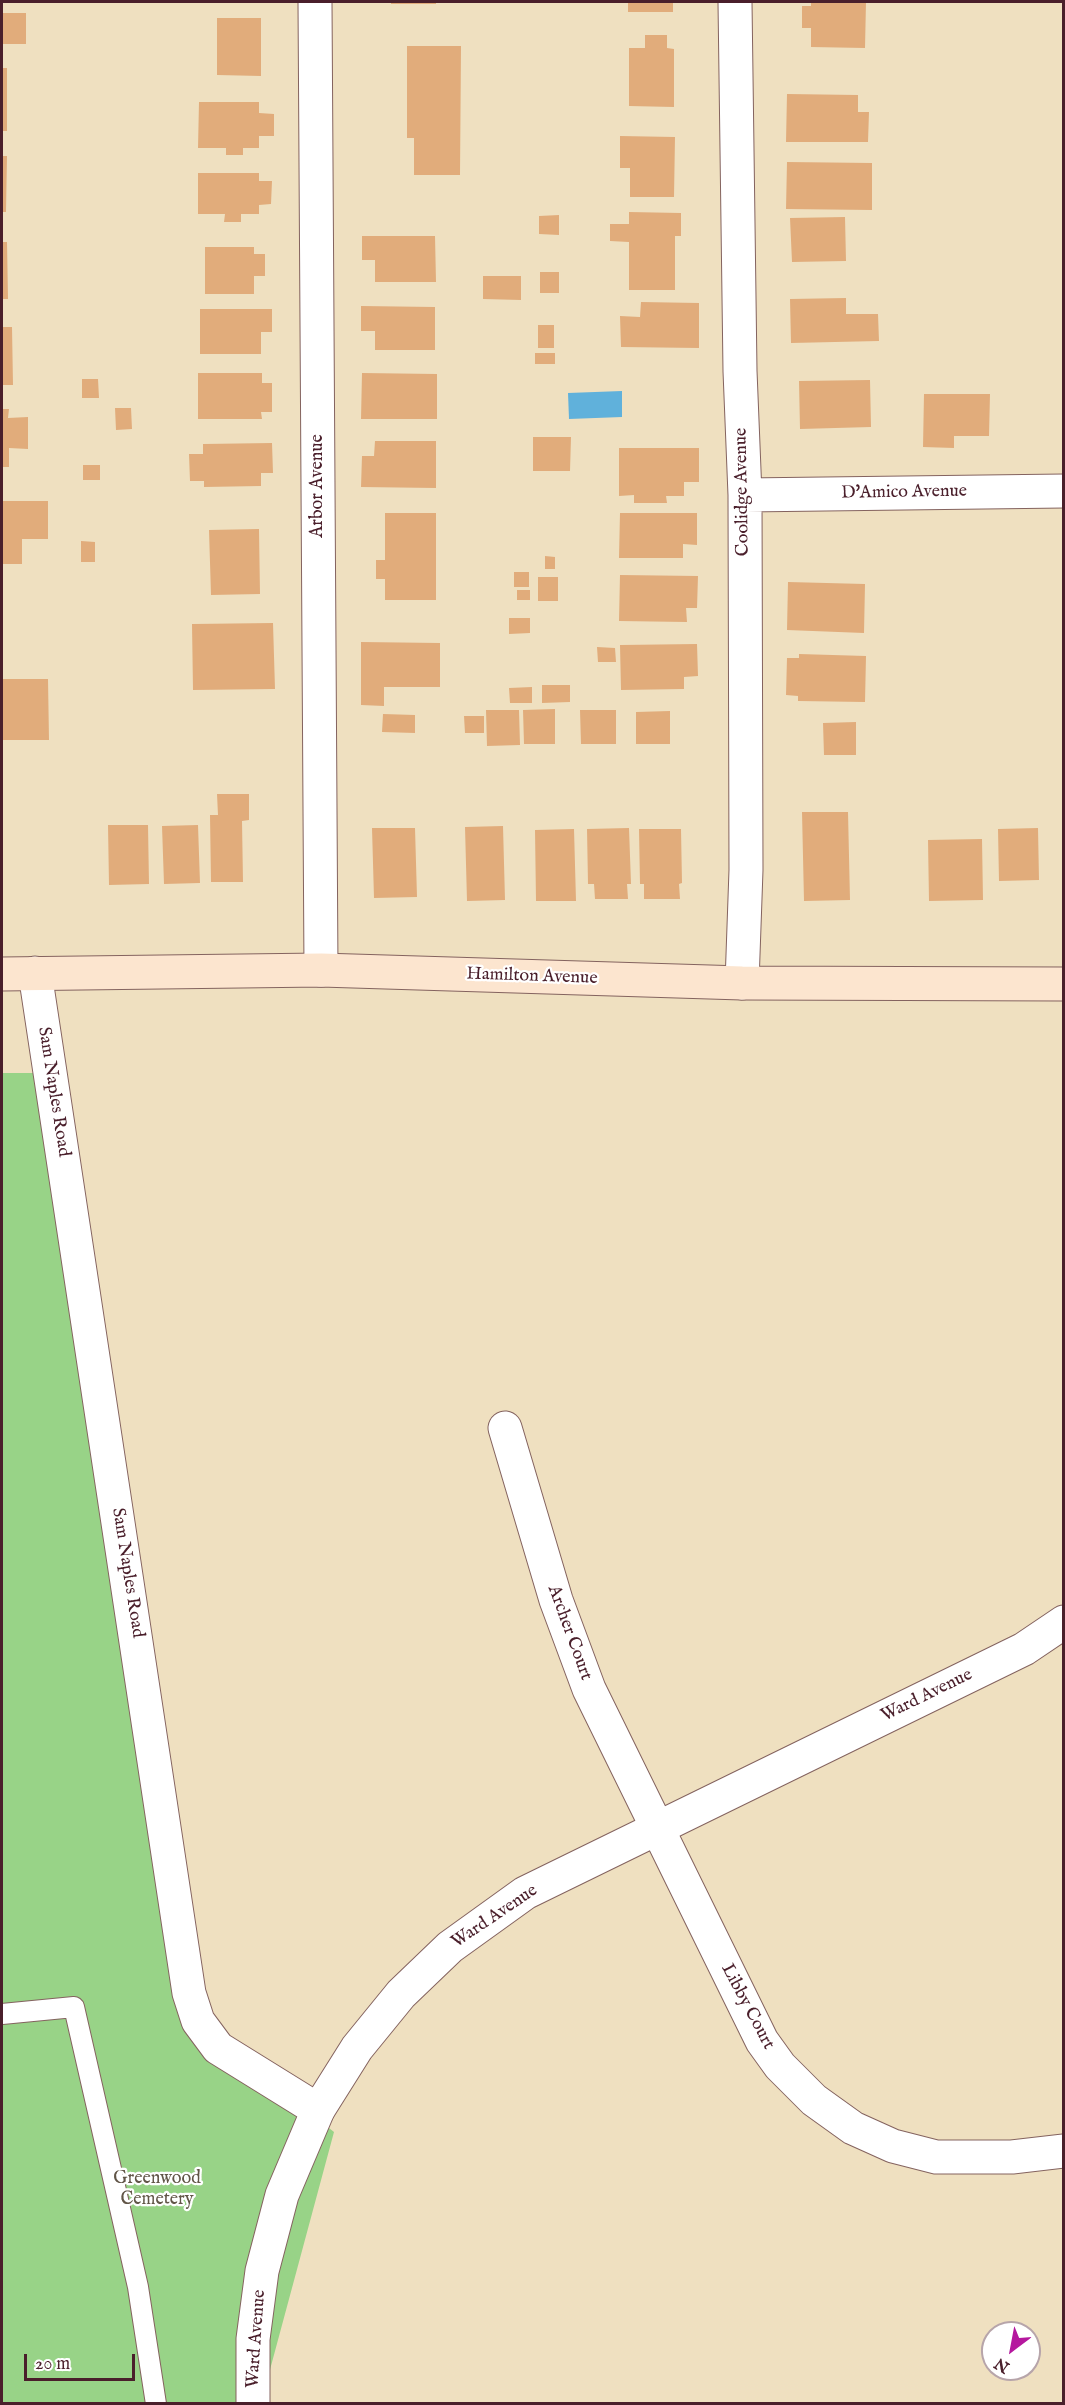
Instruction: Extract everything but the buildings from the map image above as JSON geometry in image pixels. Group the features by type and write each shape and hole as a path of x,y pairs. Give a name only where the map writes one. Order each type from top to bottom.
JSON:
{"main road":[{"name":"Hamilton Avenue","path":"2,974 321,970 742,984 1064,984"}],"street":[{"name":"Arbor Avenue","path":"315,2 321,970"},
{"name":"Coolidge Avenue","path":"735,2 740,371 745,495 746,870 742,984"},
{"name":"D'Amico Avenue","path":"745,495 1064,491"},
{"name":"Sam Naples Road","path":"35,974 189,1993 198,2021 218,2048 318,2110"},
{"name":"Archer Court","path":"504,1428 556,1600 589,1689 658,1828"},
{"name":"Ward Avenue","path":"253,2403 253,2339 262,2271 282,2195 318,2110 357,2048 401,1994 450,1947 525,1893 1024,1649 1064,1622"},
{"name":"Libby Court","path":"658,1828 762,2041 780,2066 814,2100 853,2128 893,2146 936,2157 1012,2157 1064,2151"}],"lane":[{"path":"2,2014 74,2007 138,2287 156,2403"}],"green space":[{"name":"Greenwood Cemetery","path":"2,1073 52,1073 209,2032 334,2132 261,2403 2,2403"}],"water":[{"path":"622,391 622,417 569,419 568,393"}]}
